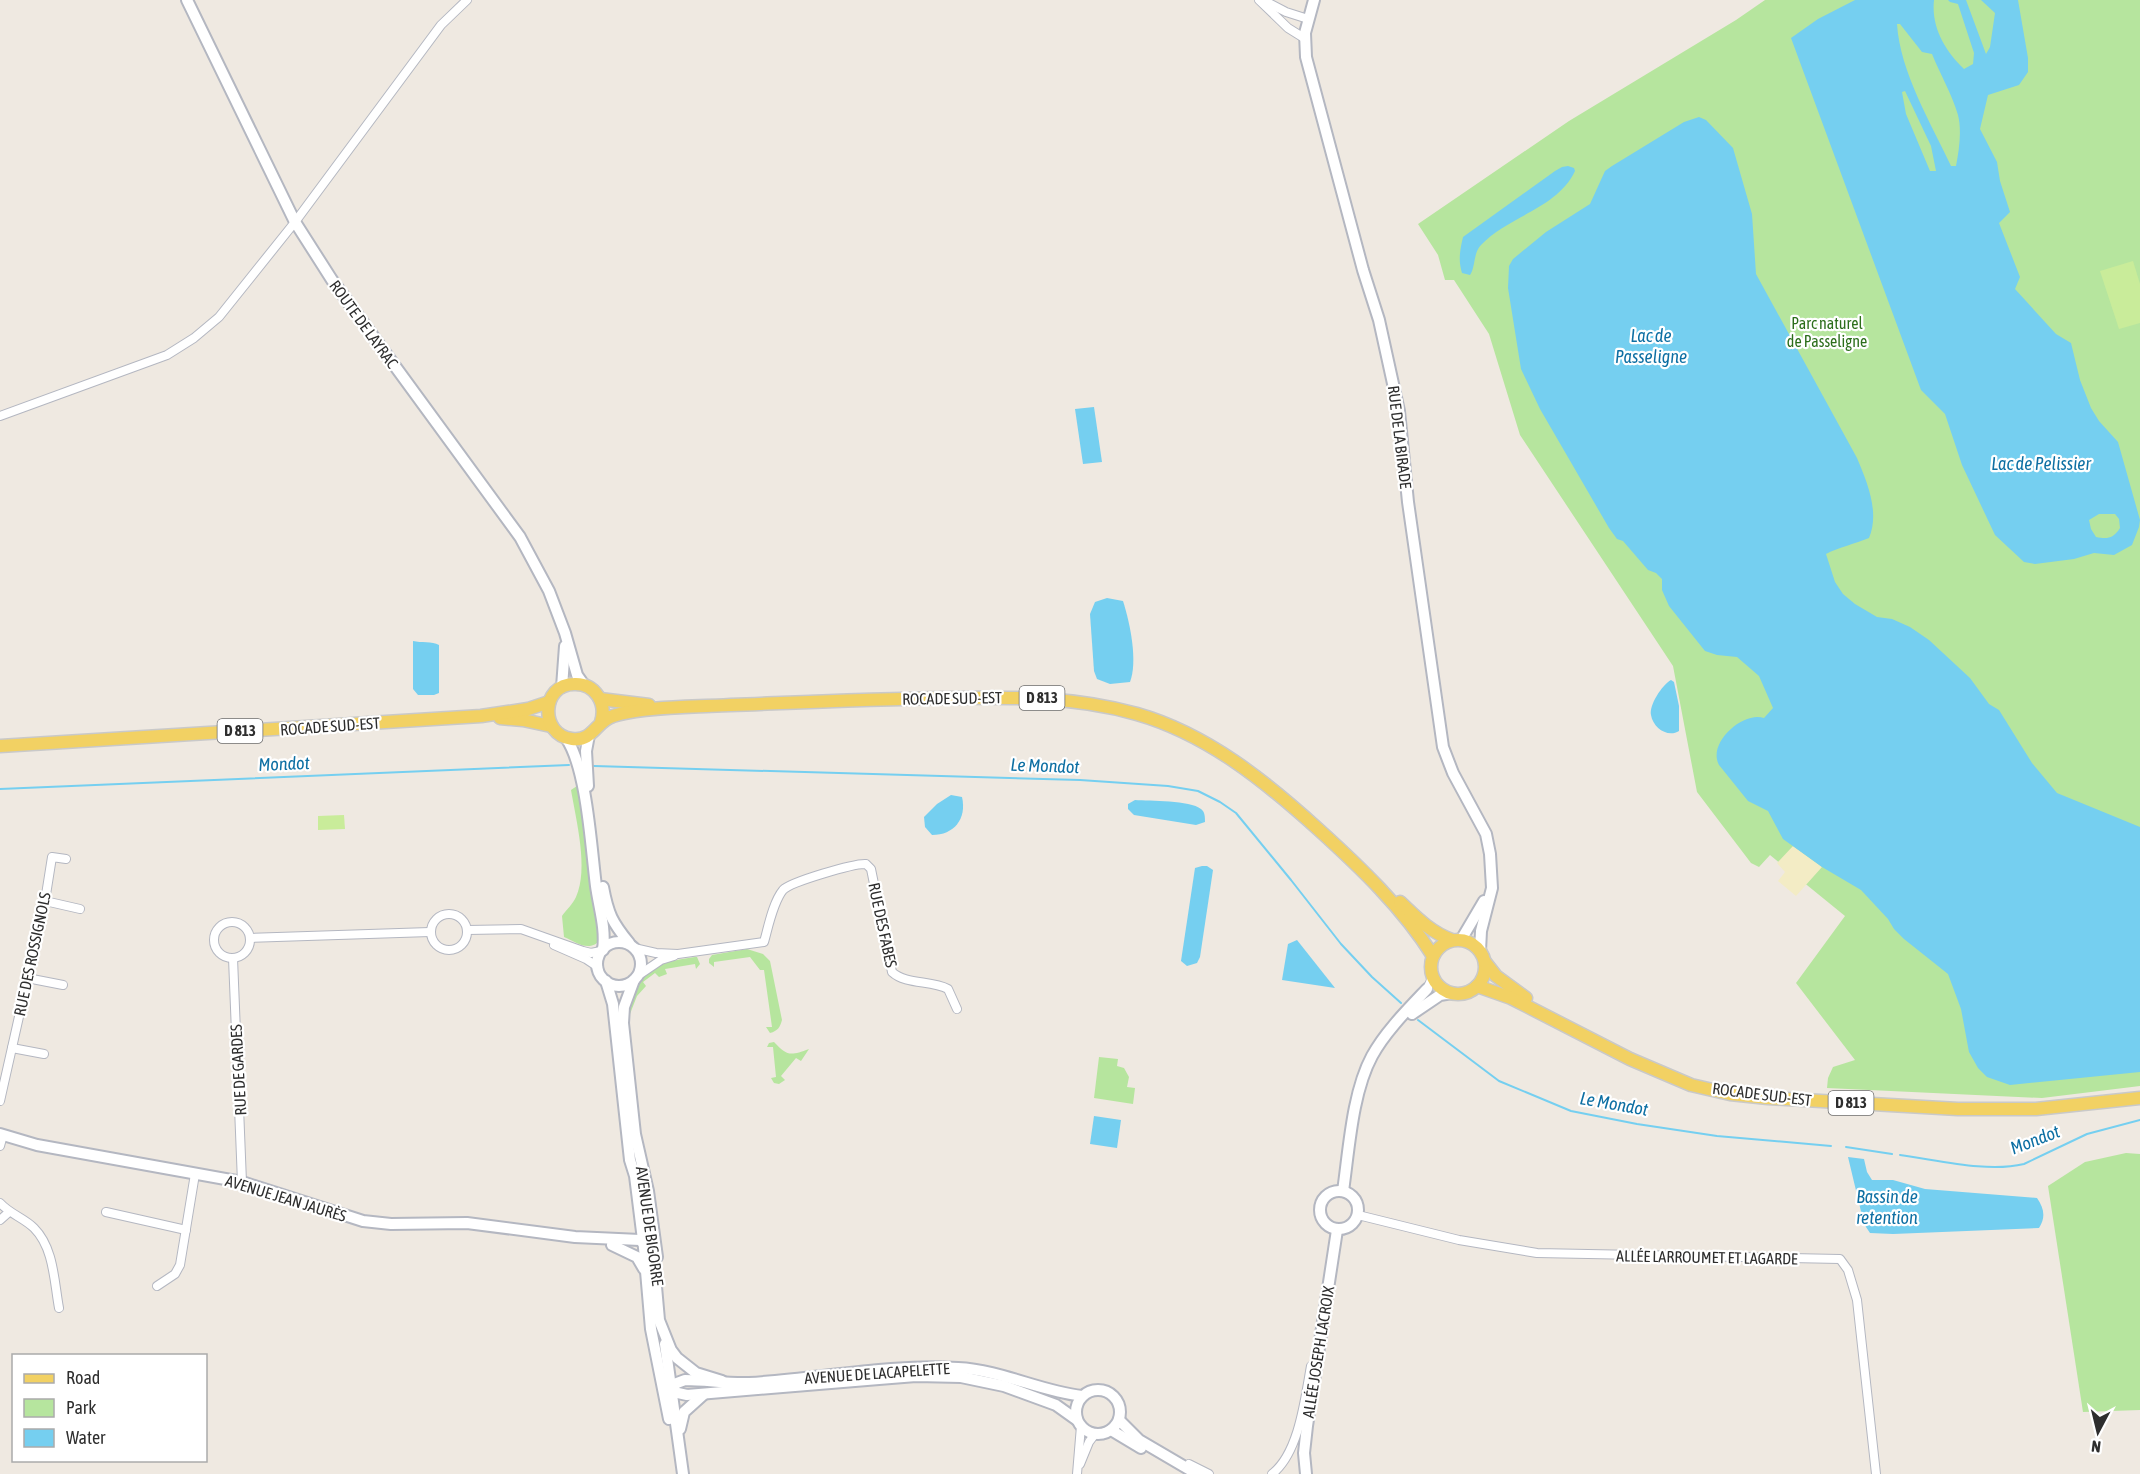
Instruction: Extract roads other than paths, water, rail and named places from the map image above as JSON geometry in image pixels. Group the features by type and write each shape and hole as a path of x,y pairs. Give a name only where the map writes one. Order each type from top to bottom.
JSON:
{"main road":[{"path":"569,684 584,685 596,693 600,699 603,711 601,722 590,735 578,739 566,738 551,726 547,710 549,702 562,687 569,684"},
{"name":"ROCADE SUD-EST","path":"601,722 617,714 680,707 870,699 1026,697 1088,702 1139,714 1187,734 1231,759 1276,791 1353,862 1397,908 1433,956"},
{"name":"ROCADE SUD-EST","path":"600,699 639,705 680,707"},
{"name":"ROCADE SUD-EST","path":"0,746 481,716 528,709 549,702"},
{"name":"ROCADE SUD-EST","path":"481,716 524,720 551,726"},
{"name":"ROCADE SUD-EST","path":"1353,862 1376,879 1437,935 1456,940"},
{"path":"1456,940 1475,946 1483,956 1485,970 1477,986 1461,993 1452,993 1437,984 1431,970 1433,956 1444,944 1456,940"},
{"name":"ROCADE SUD-EST","path":"1483,956 1496,976 1514,991 1575,1030"},
{"name":"ROCADE SUD-EST","path":"1477,986 1511,998 1630,1059 1691,1085 1730,1094 1958,1109 2036,1109 2140,1098"}],"street":[{"name":"ROUTE DE LAYRAC","path":"187,0 295,222 332,280 520,537 549,591 565,633 577,675 584,685"},
{"path":"0,416 167,355 194,338 219,317 295,222 441,25 467,0"},
{"path":"1261,0 1308,19"},
{"path":"1261,0 1288,28 1304,38"},
{"name":"RUE DE LA BIRADE","path":"1314,0 1304,38 1306,57 1379,320 1398,400 1410,514 1443,747 1453,773 1486,834 1492,874 1490,902 1481,931 1483,956"},
{"name":"ROUTE DE LAYRAC","path":"562,687 565,633"},
{"path":"590,735 586,751 587,777 602,881 610,916 615,927 632,945 641,960 635,978"},
{"path":"566,738 577,760 584,795 599,908 605,934 598,967"},
{"name":"RUE DES ROSSIGNOLS","path":"0,1101 45,901 52,857 66,859"},
{"name":"RUE DES FABES","path":"678,954 764,942 777,900 783,889 856,864 866,864 871,869 892,972 901,978 935,984 948,989 957,1009"},
{"name":"RUE DE LA BIRADE","path":"1456,940 1482,906 1492,874"},
{"path":"45,901 80,909"},
{"path":"447,914 452,914 462,920 467,930 462,944 449,950 435,944 430,932 436,919 447,914"},
{"path":"234,922 243,925 249,932 250,944 244,954 233,958 223,955 214,941 216,931 222,925 234,922"},
{"path":"467,930 521,929 591,953 614,943 632,945 656,953 678,954"},
{"path":"250,938 430,932"},
{"path":"549,939 553,944 598,967 606,981 611,984 623,985 661,960 678,954"},
{"name":"RUE DE GARDES","path":"233,958 242,1182"},
{"path":"1343,1191 1359,1090 1368,1063 1381,1042 1427,989 1433,976"},
{"path":"27,978 63,985"},
{"name":"AVENUE DE BIGORRE","path":"635,978 624,1007 623,1023 635,1134 648,1191 647,1245 651,1329 670,1392"},
{"name":"AVENUE DE BIGORRE","path":"606,981 613,1004 631,1164 663,1330 683,1474"},
{"path":"1381,1042 1424,1005 1440,995 1452,993"},
{"path":"12,1048 44,1054"},
{"path":"0,1146 2,1134"},
{"name":"AVENUE JEAN JAURÈS","path":"2,1134 37,1145 242,1182 363,1221 391,1224 467,1223 575,1237 637,1240 647,1245"},
{"path":"626,1240 636,1222 631,1164"},
{"path":"157,1286 176,1274 180,1265 195,1174"},
{"path":"1343,1191 1354,1197 1359,1209 1358,1215 1353,1225 1337,1230 1326,1224 1320,1214 1320,1208 1322,1202 1331,1193 1343,1191"},
{"path":"0,1203 9,1212 27,1222 40,1235 51,1259 59,1308"},
{"path":"0,1220 9,1212"},
{"path":"105,1212 186,1230"},
{"name":"ALLÉE LARROUMET ET LAGARDE","path":"1358,1215 1459,1240 1537,1253 1840,1260 1848,1270 1857,1300 1876,1474"},
{"name":"ALLÉE JOSEPH LACROIX","path":"1306,1474 1304,1453 1337,1230"},
{"name":"AVENUE JEAN JAURÈS","path":"575,1237 612,1245 647,1245"},
{"path":"612,1245 639,1258 649,1277"},
{"path":"663,1330 671,1350 679,1360 696,1372 722,1381"},
{"path":"1272,1474 1285,1461 1294,1443 1311,1367 1318,1352"},
{"name":"AVENUE DE LACAPELETTE","path":"670,1392 685,1380 748,1383 864,1372 957,1368 979,1370 1035,1386 1082,1396 1096,1390 1110,1393 1119,1405 1119,1420 1139,1440 1197,1474"},
{"name":"AVENUE DE LACAPELETTE","path":"670,1392 687,1395 897,1377 961,1377 1012,1389 1056,1405 1087,1431 1095,1434"},
{"path":"683,1474 681,1420 690,1405 705,1393"},
{"path":"1077,1474 1079,1423 1076,1407 1082,1396"},
{"path":"1077,1474 1081,1459 1095,1434 1111,1430 1119,1420"},
{"path":"1111,1430 1186,1474"},
{"path":"1174,1462 1191,1465 1209,1474"}],"water":[{"name":"Lac de Pelissier","path":"1855,0 1934,0 1937,29 1945,46 1964,69 1973,64 1974,53 1958,4 1948,0 1966,0 1986,54 1990,47 1995,13 1981,0 2018,0 2028,58 2028,72 2019,85 1988,95 1980,129 1997,162 2000,181 2010,212 1999,223 2020,277 2015,289 2056,334 2071,343 2080,380 2091,408 2099,421 2118,442 2140,520 2132,545 2114,555 2094,553 2074,559 2035,564 2024,562 1995,535 1962,465 1945,414 1921,390 1791,38 1818,19","holes":["1897,24 1900,24 1922,52 1932,54 1953,99 1960,127 1956,166 1951,166 1910,79 1899,42","1905,91 1931,146 1936,171 1930,171 1906,114 1902,92","2099,514 2115,514 2119,519 2120,528 2110,537 2096,537 2089,520"]},
{"name":"Lac de Passeligne","path":"1699,117 1706,120 1733,148 1752,214 1756,274 1857,458 1871,497 1873,518 1869,538 1826,554 1835,582 1843,594 1855,604 1877,617 1892,619 1910,627 1929,640 1970,678 1989,704 1999,710 2032,763 2057,793 2140,827 2140,1072 2010,1085 1987,1077 1978,1068 1969,1052 1961,1009 1948,974 1904,939 1861,890 1822,867 1783,839 1768,811 1748,801 1719,765 1718,747 1729,731 1746,719 1764,718 1773,708 1759,676 1737,657 1705,651 1669,606 1662,590 1662,579 1656,573 1648,570 1623,541 1617,539 1540,409 1521,369 1508,288 1509,266 1513,259 1546,232 1590,204 1605,171 1684,122"},
{"path":"1568,166 1574,168 1575,171 1557,195 1492,235 1478,248 1470,275 1462,273 1460,255 1463,237 1555,171"},
{"path":"1094,407 1102,462 1083,464 1075,409"},
{"path":"1107,598 1123,601 1126,610 1133,653 1130,682 1110,684 1097,679 1094,671 1090,614 1095,602"},
{"path":"413,641 439,645 439,693 418,695 413,689"},
{"path":"1671,680 1674,682 1679,706 1679,731 1675,733 1658,728 1651,715 1657,696"},
{"path":"951,795 962,797 961,819 947,832 932,835 925,827 924,817 937,804"},
{"path":"1135,800 1179,802 1196,806 1203,812 1205,822 1196,825 1134,815 1128,809 1128,804"},
{"path":"1202,866 1213,870 1200,957 1197,963 1187,966 1181,961 1195,868"},
{"path":"1297,940 1335,988 1282,980 1288,944"},
{"path":"1094,1116 1121,1120 1117,1148 1090,1144"},
{"name":"Bassin de retention","path":"1848,1157 1864,1159 1867,1172 1872,1180 1893,1180 1925,1189 2037,1198 2043,1209 2043,1220 2039,1228 1870,1233 1864,1224"}],"waterway":[{"name":"Mondot","path":"0,789 569,765"},
{"name":"Le Mondot","path":"594,766 1080,780 1168,786 1198,791 1236,813 1341,944 1401,1003"},
{"name":"Le Mondot","path":"1418,1020 1499,1081 1571,1111 1717,1136 1831,1146"},
{"name":"Mondot","path":"1900,1155 1962,1165 1994,1167 2024,1164 2087,1134 2140,1120"},
{"path":"1846,1147 1892,1154"}],"park label":[{"name":"Parc naturel de Passeligne","path":"1827,332"}]}
